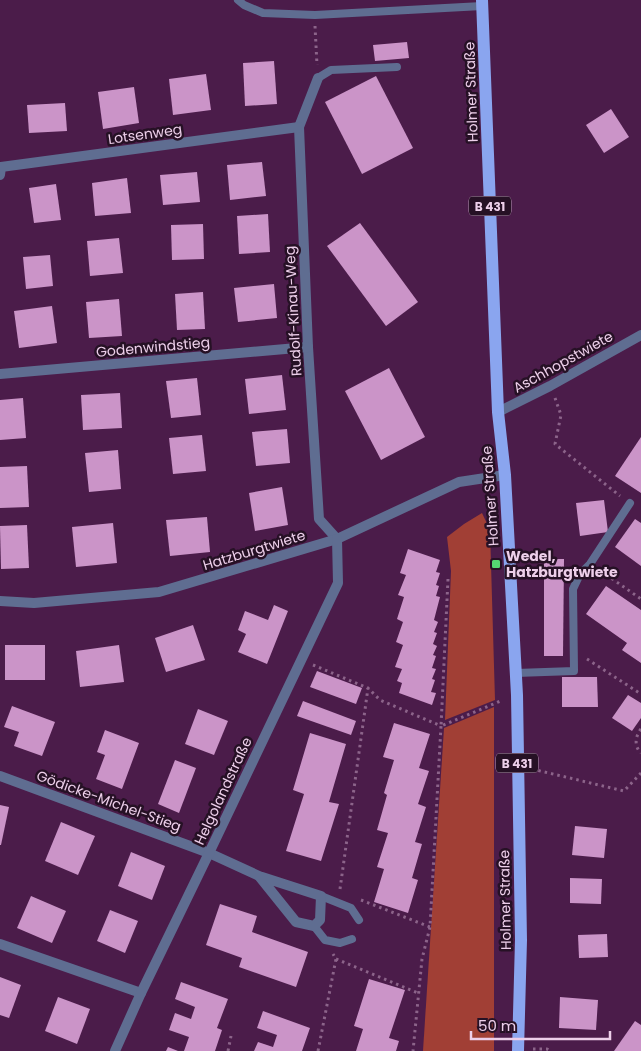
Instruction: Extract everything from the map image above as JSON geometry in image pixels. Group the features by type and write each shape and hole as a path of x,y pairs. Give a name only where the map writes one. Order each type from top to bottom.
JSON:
{"main road":[{"name":"Holmer Straße","path":"482,3 498,412 505,475 517,695 521,940 518,1051"}],"street":[{"name":"Rudolf-Kinau-Weg","path":"318,78 299,127 308,347 320,519 337,539"},
{"name":"Lotsenweg","path":"0,175 1,167 299,127"},
{"name":"Aschhopstwiete","path":"498,412 550,386 641,335"},
{"name":"Godenwindstieg","path":"0,374 308,347"},
{"name":"Hatzburgtwiete","path":"0,601 34,604 159,592 337,539 459,482 505,475"},
{"name":"Helgolandstraße","path":"115,1051 338,583 337,539"},
{"name":"Gödicke-Michel-Stieg","path":"0,776 210,853 260,876 321,896"},
{"path":"260,876 296,922 314,926 320,920 321,896"},
{"path":"0,944 141,993"}],"lane":[{"path":"238,0 244,5 263,13 315,15 482,3"},
{"path":"318,78 331,70 397,68"},
{"path":"516,673 574,671 573,589 580,574 590,564 630,503"},
{"path":"321,896 352,908 359,920"},
{"path":"314,926 325,940 340,943 352,939"}],"path":[{"path":"314,32 318,78"},
{"path":"550,386 561,415 554,444 630,503"},
{"path":"590,564 641,599"},
{"path":"413,1051 422,959 430,927 448,579"},
{"path":"574,650 641,694"},
{"path":"301,660 368,688 380,700 441,726 517,695"},
{"path":"336,901 368,688"},
{"path":"641,729 636,742 637,749 641,753"},
{"path":"517,765 624,791 641,773"},
{"path":"358,898 430,927"},
{"path":"325,940 336,958 418,993"},
{"path":"318,1051 336,958"},
{"path":"228,1051 230,1036"}],"shaded area":[{"path":"482,513 490,530 495,700 445,720 451,571 447,537"},
{"path":"494,707 494,1051 423,1051 444,728"}],"building":[{"path":"407,42 409,58 375,61 373,45"},
{"path":"274,61 277,104 245,106 243,63"},
{"path":"206,74 211,110 173,115 169,79"},
{"path":"376,76 413,148 362,174 325,102"},
{"path":"134,87 139,123 103,129 98,92"},
{"path":"65,103 67,131 29,133 27,105"},
{"path":"611,109 629,137 604,153 586,125"},
{"path":"262,162 266,196 230,200 227,165"},
{"path":"197,172 200,202 163,205 160,175"},
{"path":"127,178 131,213 95,216 92,183"},
{"path":"56,184 61,220 34,223 29,188"},
{"path":"268,214 270,252 239,254 237,216"},
{"path":"360,223 418,302 386,326 327,246"},
{"path":"203,224 204,259 172,260 171,225"},
{"path":"119,238 123,273 90,276 87,241"},
{"path":"50,255 53,286 26,289 23,257"},
{"path":"274,284 277,318 238,322 234,288"},
{"path":"203,292 205,329 177,330 175,294"},
{"path":"119,299 122,336 89,338 86,302"},
{"path":"52,306 57,343 19,348 14,311"},
{"path":"389,368 425,437 381,460 345,391"},
{"path":"282,375 286,410 249,414 245,379"},
{"path":"197,378 201,415 171,418 166,381"},
{"path":"120,393 122,428 83,430 81,395"},
{"path":"23,398 26,438 0,440 0,400"},
{"path":"287,429 290,463 256,466 252,432"},
{"path":"202,435 206,471 173,474 169,438"},
{"path":"641,437 641,493 615,476"},
{"path":"118,450 121,489 89,492 85,453"},
{"path":"27,466 29,507 0,508 0,467"},
{"path":"282,487 288,525 255,531 249,493"},
{"path":"604,500 608,532 580,536 576,503"},
{"path":"207,517 210,552 170,556 166,520"},
{"path":"635,519 641,523 641,566 615,547"},
{"path":"113,523 117,563 76,567 72,527"},
{"path":"27,525 29,568 1,569 0,526"},
{"path":"408,549 440,560 436,572 440,573 436,585 439,586 436,596 440,597 434,620 438,622 434,632 437,633 433,644 437,646 433,655 436,656 432,668 436,669 432,679 435,680 431,692 436,693 432,705 399,693 402,683 397,681 402,669 395,667 403,645 396,642 403,622 397,619 404,597 398,595 406,575 400,573"},
{"path":"544,559 564,559 563,656 544,656"},
{"path":"606,586 641,610 641,663 622,650 627,643 586,614"},
{"path":"274,605 288,611 267,664 238,652 246,634 238,630 245,611 268,620"},
{"path":"193,625 205,660 166,672 155,638"},
{"path":"5,645 45,645 45,680 5,680"},
{"path":"119,645 124,682 80,687 76,651"},
{"path":"317,671 362,688 356,704 310,687"},
{"path":"562,677 597,677 598,707 562,707"},
{"path":"628,695 641,703 641,718 632,731 612,718"},
{"path":"303,701 356,721 351,735 297,716"},
{"path":"12,706 55,722 42,756 14,746 19,732 4,727"},
{"path":"198,709 228,721 214,755 185,744"},
{"path":"394,723 430,734 419,768 429,771 418,804 426,807 415,842 422,844 412,878 418,880 408,913 374,902 384,869 377,867 388,833 377,830 387,795 384,793 394,760 383,757"},
{"path":"105,730 139,743 122,789 96,779 105,755 97,752"},
{"path":"310,733 346,744 329,802 339,804 321,861 286,851 304,794 293,790"},
{"path":"175,760 196,768 179,813 158,804"},
{"path":"0,805 9,807 1,845 0,845"},
{"path":"61,822 95,836 78,875 45,861"},
{"path":"575,826 607,829 604,858 572,855"},
{"path":"131,852 165,866 152,900 118,886"},
{"path":"570,878 602,879 601,904 570,903"},
{"path":"31,896 66,911 52,943 17,928"},
{"path":"220,904 257,916 252,932 308,952 296,987 239,967 242,958 206,945"},
{"path":"110,910 138,921 125,953 97,941"},
{"path":"607,934 608,957 579,958 578,935"},
{"path":"0,977 21,985 9,1018 0,1015"},
{"path":"369,979 405,990 389,1038 399,1041 396,1051 356,1051 363,1029 354,1026"},
{"path":"181,982 228,999 217,1028 222,1030 215,1051 184,1051 189,1037 169,1030 175,1013 191,1019 195,1007 175,999"},
{"path":"58,997 90,1009 77,1044 45,1031"},
{"path":"560,997 598,1000 596,1030 559,1028"},
{"path":"263,1011 310,1028 302,1051 254,1051 258,1042 273,1047 277,1035 257,1028"},
{"path":"635,1021 641,1025 641,1051 614,1051"},
{"path":"168,1047 178,1051 166,1051"}],"place":[{"name":"Wedel, Hatzburgtwiete","path":"496,564"}]}
